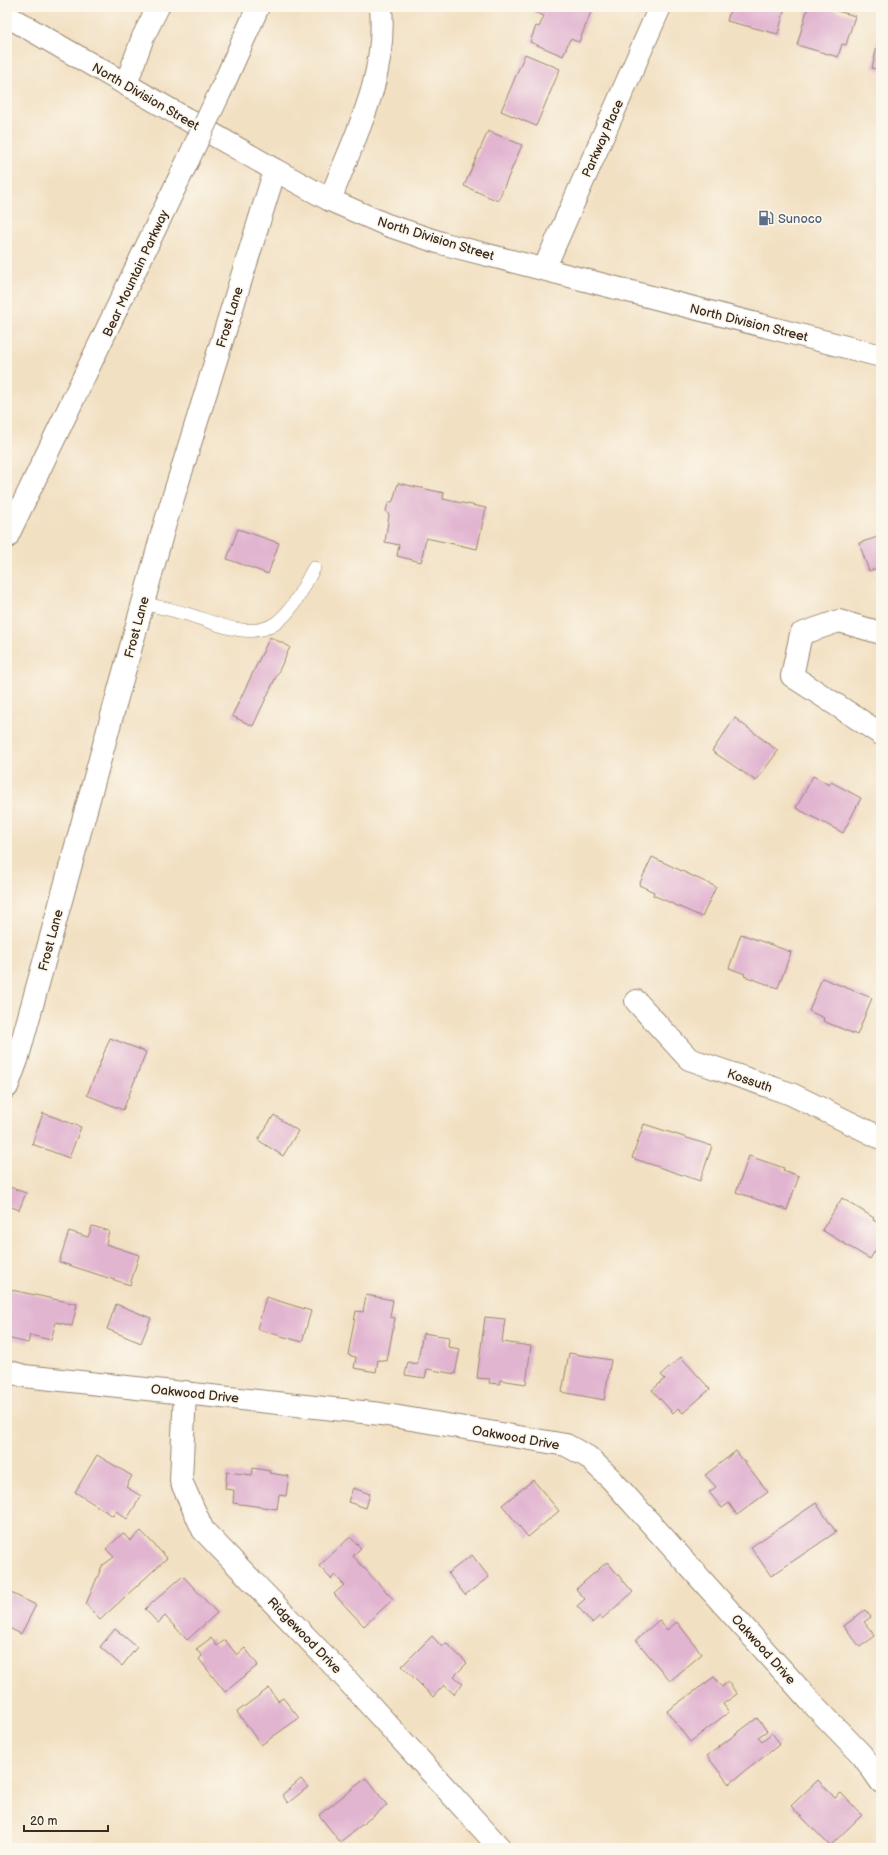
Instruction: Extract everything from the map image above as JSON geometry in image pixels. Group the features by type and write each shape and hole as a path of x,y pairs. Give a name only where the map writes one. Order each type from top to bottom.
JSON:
{"main road":[{"path":"126,84 143,37 158,7"},
{"path":"330,200 361,125 379,70 383,24 381,7"},
{"name":"Parkway Place","path":"544,270 660,7"},
{"name":"Bear Mountain Parkway","path":"7,537 259,10"},
{"name":"North Division Street","path":"8,20 126,84 330,200 393,227 441,243 881,356"},
{"name":"Frost Lane","path":"7,1087 21,1045 164,527 275,170"},
{"path":"881,633 839,621 801,634 792,676 881,734"},
{"name":"Kossuth","path":"636,1001 689,1059 791,1094 881,1138"},
{"name":"Oakwood Drive","path":"7,1371 24,1376 381,1414 566,1445 588,1457 612,1479 805,1695 862,1755 881,1782"},
{"name":"Ridgewood Drive","path":"185,1392 181,1481 203,1530 338,1669 500,1848"}],"lane":[{"path":"143,603 227,627 250,631 274,624 292,605 314,568"}],"building":[{"path":"534,7 593,7 579,42 570,39 563,56 530,42 536,26 539,27 544,16 532,11"},
{"path":"731,7 785,7 778,34 727,21"},
{"path":"808,7 823,7 855,16 846,45 842,44 838,57 797,45"},
{"path":"881,33 881,71 872,68"},
{"path":"525,54 560,69 536,126 501,111"},
{"path":"488,131 522,145 498,201 464,186"},
{"path":"398,483 444,493 443,499 486,508 477,549 426,538 421,562 397,556 399,545 385,542 389,515 386,511 388,503 393,501"},
{"path":"238,529 279,543 268,574 227,559"},
{"path":"881,536 881,567 869,571 859,543"},
{"path":"270,637 290,647 253,726 232,716"},
{"path":"735,718 778,751 756,781 712,751"},
{"path":"813,776 829,785 831,782 861,798 843,833 796,808"},
{"path":"652,857 716,887 702,917 653,895 654,892 639,885"},
{"path":"741,934 791,952 778,988 744,976 745,974 729,968"},
{"path":"822,978 872,998 857,1035 823,1021 824,1018 809,1011"},
{"path":"110,1038 146,1052 123,1110 87,1095"},
{"path":"43,1113 81,1127 69,1158 32,1144"},
{"path":"274,1115 298,1131 283,1156 258,1140"},
{"path":"644,1124 712,1146 700,1181 632,1158"},
{"path":"749,1156 784,1168 783,1170 799,1176 787,1210 736,1192"},
{"path":"7,1186 26,1193 19,1210 7,1205"},
{"path":"842,1198 874,1218 873,1220 881,1225 881,1241 870,1259 822,1230"},
{"path":"92,1226 109,1231 106,1244 139,1255 130,1285 59,1262 69,1231 88,1237"},
{"path":"7,1289 77,1304 72,1326 56,1322 51,1340 30,1335 28,1343 7,1338"},
{"path":"366,1295 393,1300 390,1317 395,1318 387,1361 378,1360 376,1372 354,1368 356,1357 348,1355 356,1311 363,1312"},
{"path":"266,1297 311,1311 302,1342 257,1329"},
{"path":"116,1304 151,1318 141,1343 107,1329"},
{"path":"485,1317 505,1319 502,1342 531,1346 526,1384 500,1380 500,1384 489,1383 490,1379 477,1378"},
{"path":"423,1333 449,1337 448,1347 460,1349 455,1374 427,1369 425,1378 405,1375 408,1362 417,1364"},
{"path":"569,1353 611,1360 604,1400 562,1392"},
{"path":"681,1357 710,1389 683,1413 678,1408 673,1413 652,1390 665,1379 661,1375"},
{"path":"736,1451 768,1492 737,1515 729,1503 722,1508 709,1492 716,1487 705,1475"},
{"path":"97,1455 132,1476 126,1487 141,1496 127,1519 116,1511 113,1516 75,1492"},
{"path":"253,1468 270,1471 269,1473 289,1476 286,1496 279,1495 277,1509 233,1503 234,1490 225,1489 227,1472 252,1475"},
{"path":"533,1480 559,1511 528,1537 502,1505"},
{"path":"353,1488 370,1494 366,1508 348,1502"},
{"path":"816,1503 836,1532 771,1576 751,1547"},
{"path":"141,1531 167,1558 100,1620 86,1604 102,1566 114,1557 106,1549 123,1533 130,1541"},
{"path":"350,1537 361,1548 353,1556 393,1599 364,1626 334,1594 344,1585 335,1575 331,1579 319,1566"},
{"path":"472,1555 489,1577 465,1595 448,1573"},
{"path":"607,1562 633,1592 602,1619 600,1616 592,1623 577,1606 585,1599 576,1589"},
{"path":"183,1576 217,1613 187,1640 165,1616 158,1623 145,1609"},
{"path":"11,1593 36,1605 21,1634 7,1627 7,1601"},
{"path":"865,1610 871,1617 864,1622 875,1636 860,1647 844,1626"},
{"path":"659,1620 667,1630 677,1622 702,1654 670,1681 636,1640"},
{"path":"115,1629 137,1647 122,1666 100,1647"},
{"path":"432,1636 442,1647 446,1643 467,1663 454,1676 463,1684 454,1694 444,1685 433,1697 402,1666"},
{"path":"211,1638 217,1646 225,1640 237,1655 245,1648 258,1665 225,1692 199,1659 202,1656 196,1649"},
{"path":"714,1677 722,1687 728,1682 737,1694 723,1704 729,1712 690,1742 667,1711"},
{"path":"269,1688 278,1701 283,1698 299,1718 261,1745 237,1712"},
{"path":"757,1718 767,1731 758,1737 762,1741 772,1733 780,1744 729,1784 707,1756"},
{"path":"366,1778 387,1805 340,1842 319,1815"},
{"path":"301,1779 308,1787 288,1803 282,1795"},
{"path":"818,1780 835,1798 841,1793 862,1815 830,1846 791,1806"}],"place":[{"name":"Sunoco","path":"766,218"}]}
